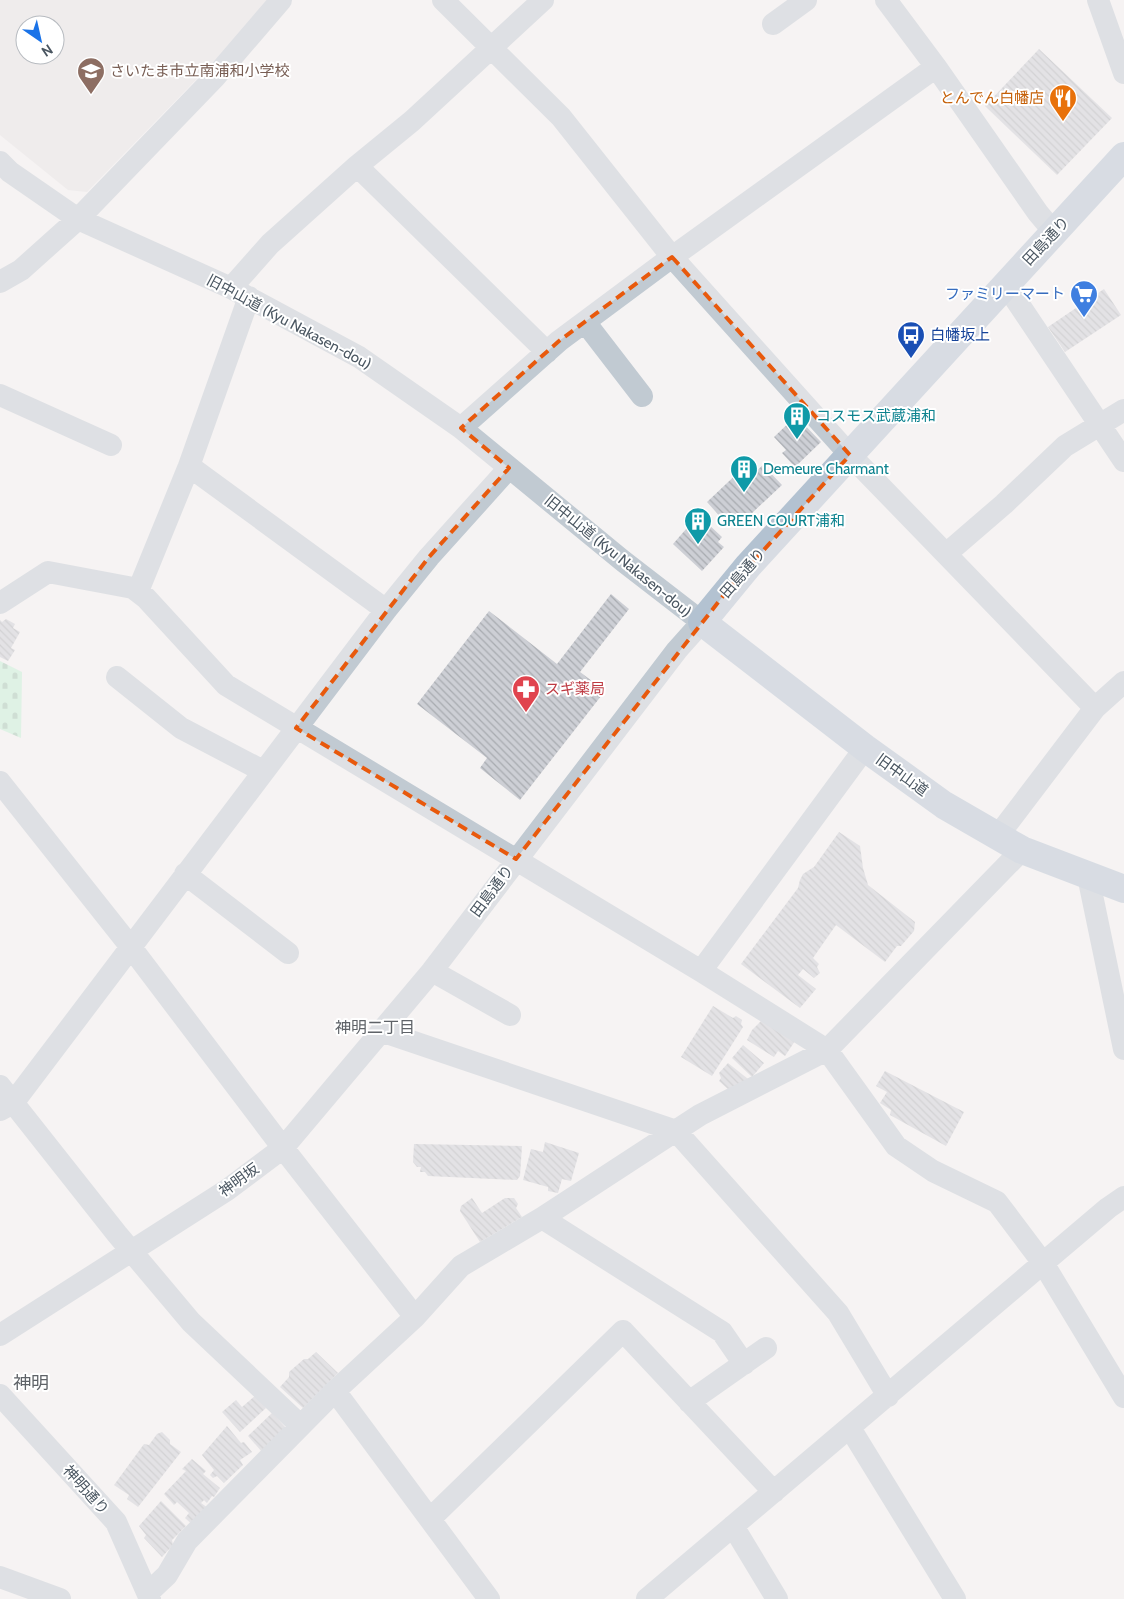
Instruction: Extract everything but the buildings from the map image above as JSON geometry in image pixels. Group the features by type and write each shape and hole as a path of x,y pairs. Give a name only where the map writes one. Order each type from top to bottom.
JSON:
{"main road":[{"name":"田島通り","path":"702,622 748,566 1124,156"},
{"name":"旧中山道","path":"702,622 865,748 944,805 1022,850 1124,889"}],"street":[{"path":"0,282 21,270 78,219 215,77 281,0"},
{"path":"443,0 561,117 672,257 850,455 1095,708"},
{"path":"138,591 189,466 240,292 270,244 357,166 412,121 543,0"},
{"path":"773,24 806,0"},
{"path":"886,0 936,67 1038,213 1054,232"},
{"path":"1098,0 1124,73"},
{"path":"461,428 584,322 936,67"},
{"name":"旧中山道 (Kyu Nakasen-dou)","path":"0,162 10,172 78,219 240,292 358,357 461,428 623,561 702,622"},
{"path":"357,166 547,352"},
{"path":"1006,284 1124,461"},
{"path":"584,322 642,396"},
{"path":"0,395 111,444"},
{"path":"946,554 1004,504 1065,446 1124,410"},
{"path":"189,466 386,610"},
{"path":"300,1425 191,1322 4,1100 130,946 386,610 429,557 509,468"},
{"path":"0,603 48,572 133,588 146,598 226,685 701,971 827,1050 896,1146 933,1171 997,1202 1043,1263 1124,1397"},
{"name":"田島通り","path":"432,971 516,859 678,650 702,622"},
{"path":"117,677 181,728 264,771"},
{"path":"997,837 1095,708 1124,682"},
{"path":"701,971 865,748"},
{"path":"0,782 130,946 283,1148 415,1317"},
{"path":"149,1596 167,1575 187,1541 300,1425 415,1317 461,1266 542,1218 700,1115 827,1050 1022,850"},
{"path":"185,874 288,953"},
{"path":"1088,876 1124,1049"},
{"path":"432,971 510,1015"},
{"name":"神明坂","path":"0,1335 227,1190 283,1148 432,971"},
{"path":"381,1031 676,1131 838,1313 888,1396"},
{"path":"647,1599 1108,1208 1124,1197"},
{"path":"542,1218 722,1332 744,1364"},
{"path":"430,1519 623,1331 774,1492"},
{"path":"689,1402 766,1348"},
{"path":"335,1391 489,1599"},
{"name":"神明通り","path":"0,1395 116,1522 149,1596"},
{"path":"850,1428 955,1599"},
{"path":"733,1526 777,1599"},
{"path":"1,1583 60,1599"}],"highlighted area":[{"path":"672,257 850,455 731,586 516,859 296,728 429,557 509,468 461,428 559,341"}],"shaded area":[{"name":"さいたま市立南浦和小学校","path":"0,0 269,0 225,50 87,192 68,190 0,135"}],"green space":[{"path":"0,661 22,672 21,738 0,729"}],"place":[{"name":"さいたま市立南浦和小学校","path":"91,95"},
{"name":"とんでん白幡店","path":"1063,122"},
{"name":"ファミリーマート","path":"1084,318"},
{"name":"白幡坂上","path":"911,359"},
{"name":"コスモス武蔵浦和","path":"797,440"},
{"name":"Demeure Charmant","path":"744,493"},
{"name":"GREEN COURT浦和","path":"698,545"},
{"name":"スギ薬局","path":"526,713"}],"district":[{"name":"神明二丁目","path":"375,1027"},
{"name":"神明","path":"31,1383"}]}
